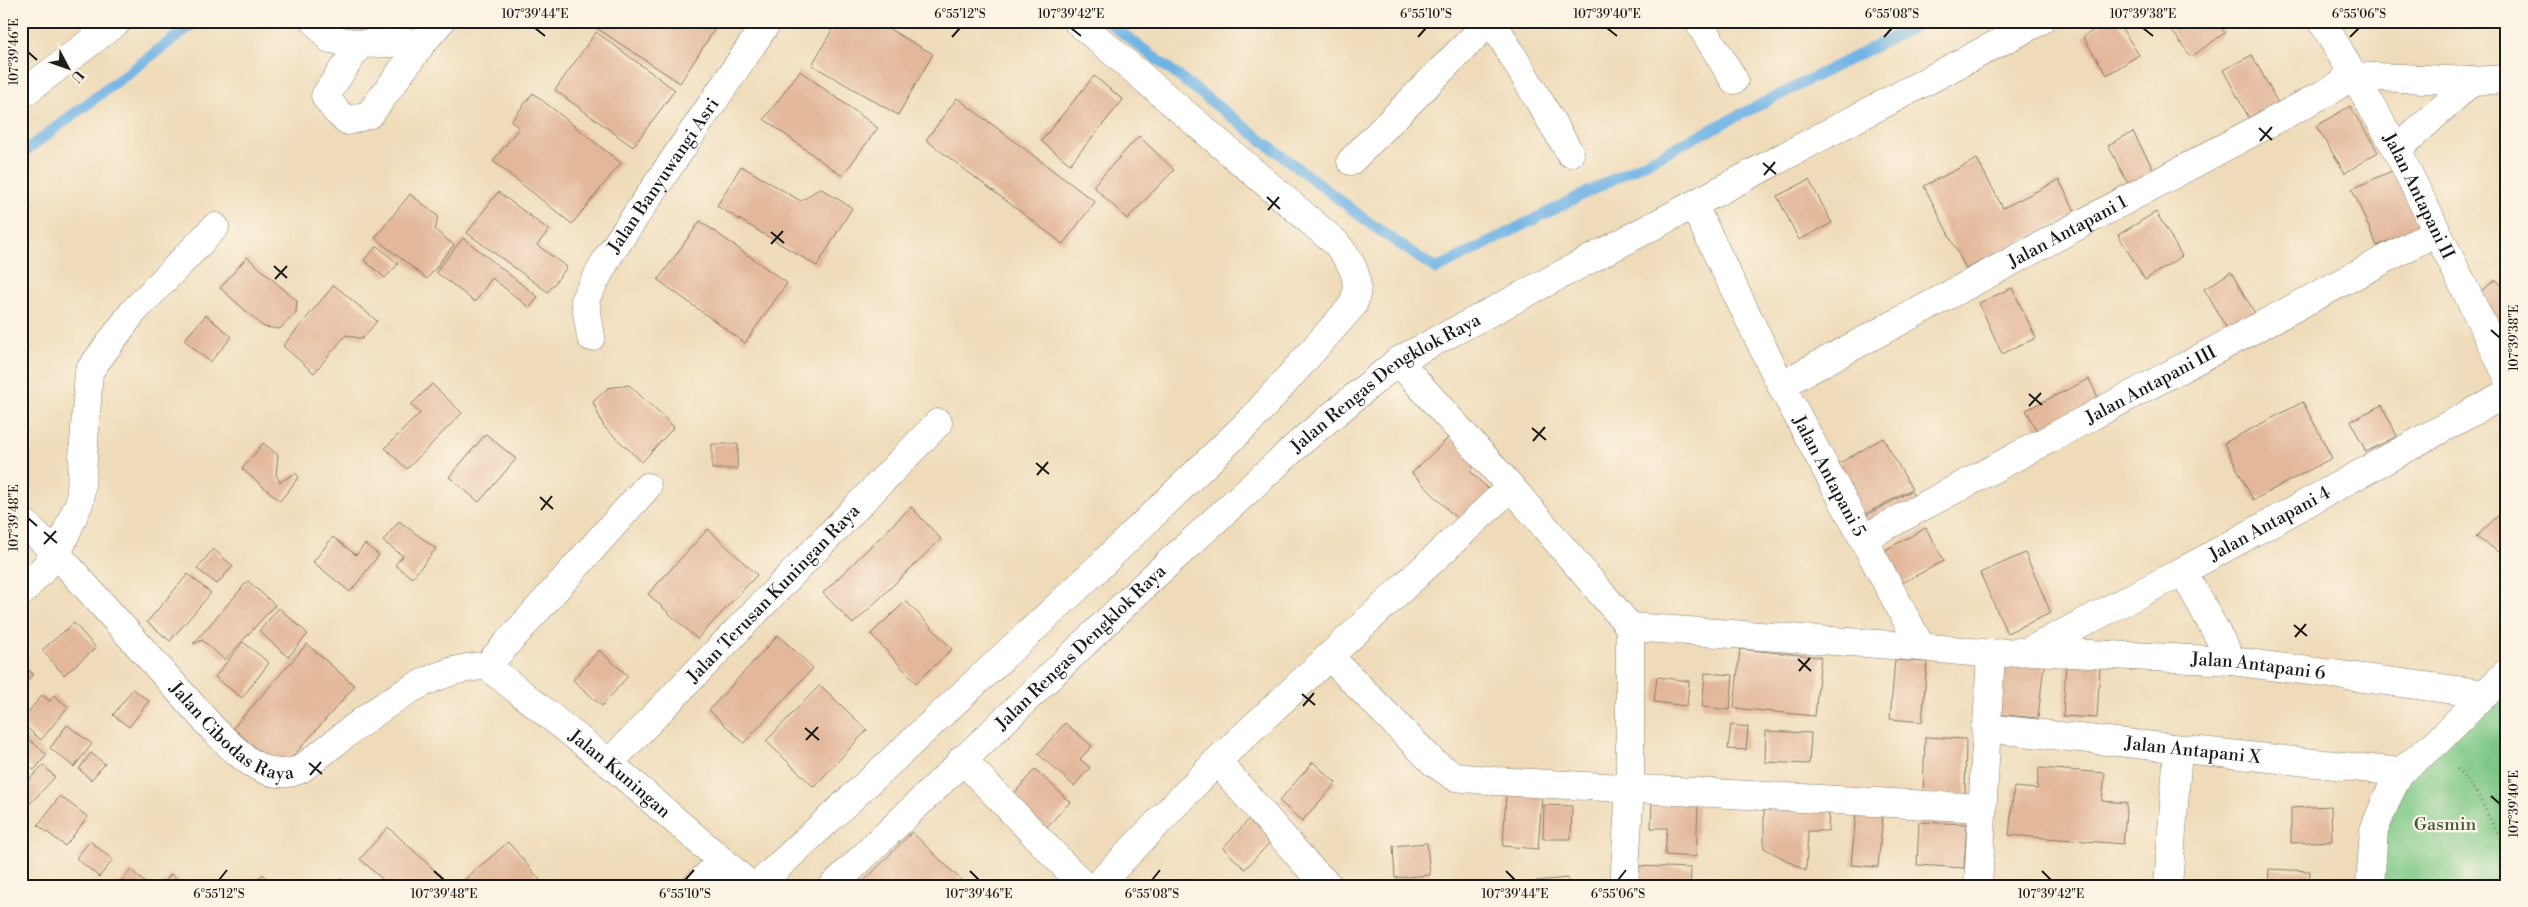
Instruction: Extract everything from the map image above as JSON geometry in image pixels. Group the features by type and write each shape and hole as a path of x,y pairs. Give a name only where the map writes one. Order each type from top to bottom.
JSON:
{"street":[{"path":"21,95 118,21"},
{"path":"315,21 330,39 360,44 423,42"},
{"path":"360,44 325,96 337,112 348,121 370,114 423,42 441,21"},
{"name":"Jalan Banyuwangi Asri","path":"591,337 585,298 609,255 768,21"},
{"path":"757,886 1075,590 1253,418 1353,305 1358,293 1358,276 1348,258 1336,243 1077,21"},
{"path":"1351,161 1491,21 1570,153"},
{"path":"1698,21 1734,80"},
{"name":"Jalan Rengas Dengklok Raya","path":"833,886 962,759 1153,577 1303,440 1398,361 1694,206 2040,21"},
{"name":"Jalan Antapani II","path":"2322,21 2397,150 2507,375"},
{"path":"2353,76 2472,81 2507,79"},
{"name":"Jalan Antapani 1","path":"1781,385 2320,96 2353,76"},
{"path":"2397,150 2472,81"},
{"name":"Jalan Antapani 5","path":"1694,206 1781,385 1921,647"},
{"path":"21,593 57,554 80,501 89,371 134,312 216,227"},
{"name":"Jalan Antapani III","path":"1864,538 2436,232"},
{"path":"1398,361 1511,487 1630,626 1630,787 1624,886"},
{"name":"Jalan Antapani 4","path":"2030,651 2183,571 2507,393"},
{"name":"Jalan Terusan Kuningan Raya","path":"608,763 938,423"},
{"path":"487,666 647,487"},
{"path":"1096,886 1218,761 1511,487"},
{"name":"Jalan Cibodas Raya","path":"21,520 57,554 214,730 241,756 276,774 290,774 301,769 410,689 454,670 487,666"},
{"path":"2183,571 2232,661"},
{"path":"1630,626 1921,647 1991,654 2030,651"},
{"name":"Jalan Antapani 6","path":"2030,651 2232,661 2486,694"},
{"path":"1978,886 1985,728 1991,654"},
{"path":"1329,656 1432,762 1455,777 1495,781 1982,808"},
{"name":"Jalan Kuningan","path":"487,666 608,763 751,886"},
{"path":"2370,886 2374,830 2386,798 2400,772 2435,744 2507,672"},
{"name":"Jalan Antapani X","path":"1985,728 2400,772"},
{"path":"2168,886 2178,749"},
{"path":"962,759 1084,886"},
{"path":"1218,761 1306,864 1329,886"},
{"path":"696,886 721,862"}],"path":[{"path":"2435,744 2477,793 2507,853"}],"green space":[{"name":"Gasmin","path":"2507,668 2507,886 2371,886 2400,772"}],"building":[{"path":"594,21 704,21 715,29 680,83 592,25"},
{"path":"837,21 875,21 933,54 898,115 812,65"},
{"path":"2107,21 2117,21 2139,55 2107,75 2083,37"},
{"path":"2180,21 2217,21 2225,33 2191,57 2170,28"},
{"path":"596,32 675,90 633,147 555,90"},
{"path":"2252,55 2279,105 2250,120 2223,70"},
{"path":"800,71 878,128 842,176 764,119"},
{"path":"1094,76 1123,100 1070,164 1041,141"},
{"path":"533,93 621,163 572,224 493,161 519,128 511,121"},
{"path":"957,98 1095,202 1063,244 926,140"},
{"path":"2350,106 2378,152 2345,173 2316,126"},
{"path":"2133,132 2156,174 2130,188 2108,145"},
{"path":"1139,136 1174,170 1127,219 1093,186"},
{"path":"1977,159 2003,208 2059,180 2076,213 1966,269 1924,186"},
{"path":"741,166 801,201 820,188 852,208 817,266 717,206"},
{"path":"2396,169 2421,226 2377,246 2352,189"},
{"path":"1809,180 1832,223 1799,240 1777,196"},
{"path":"498,192 549,230 537,245 567,267 548,292 467,233"},
{"path":"410,194 438,216 435,230 454,245 427,279 375,238"},
{"path":"2156,212 2182,256 2145,280 2118,235"},
{"path":"700,221 787,283 745,343 658,280"},
{"path":"463,238 538,297 530,308 492,278 475,302 436,272"},
{"path":"377,246 398,264 385,278 364,260"},
{"path":"247,257 297,301 296,312 280,329 264,327 220,288"},
{"path":"2231,272 2257,317 2230,334 2204,289"},
{"path":"2496,280 2507,289 2507,355 2478,293"},
{"path":"334,285 377,321 362,339 346,335 314,373 283,346"},
{"path":"2012,288 2036,338 2002,354 1979,303"},
{"path":"206,315 232,337 210,362 184,340"},
{"path":"2089,379 2101,404 2039,435 2026,410"},
{"path":"432,384 462,413 407,469 385,448 420,413 411,405"},
{"path":"629,385 674,427 642,462 604,427 593,402 608,388"},
{"path":"2303,402 2332,458 2253,500 2224,443"},
{"path":"2382,405 2397,436 2366,452 2351,421"},
{"path":"486,434 516,459 479,502 449,477"},
{"path":"1449,437 1476,464 1470,471 1493,494 1462,524 1412,473"},
{"path":"1883,438 1912,489 1865,514 1838,464"},
{"path":"263,443 278,455 276,475 280,482 295,473 299,477 280,501 242,469"},
{"path":"712,444 738,444 737,469 712,469"},
{"path":"1911,491 1918,504 1872,528 1865,516"},
{"path":"911,507 941,539 853,624 823,593"},
{"path":"2507,507 2507,557 2476,537"},
{"path":"399,521 436,549 412,578 395,565 403,556 383,541"},
{"path":"1926,528 1944,561 1900,584 1883,551"},
{"path":"708,529 757,575 697,639 648,594"},
{"path":"333,537 356,555 365,544 379,555 350,592 313,562"},
{"path":"213,549 233,566 217,584 197,569"},
{"path":"2025,553 2051,613 2007,633 1980,573"},
{"path":"188,574 211,593 170,641 147,622"},
{"path":"248,581 275,605 225,660 202,640 193,644"},
{"path":"906,601 952,649 916,683 871,634"},
{"path":"279,608 308,634 288,657 259,631"},
{"path":"74,623 96,648 64,675 42,650"},
{"path":"778,635 813,668 744,743 709,710"},
{"path":"243,642 269,663 242,698 215,677"},
{"path":"307,644 355,686 281,770 233,728"},
{"path":"1740,649 1821,657 1815,716 1734,708"},
{"path":"599,650 628,676 602,706 573,680"},
{"path":"1895,660 1927,662 1922,722 1890,719"},
{"path":"2000,660 2044,664 2038,718 1994,714"},
{"path":"21,664 33,674 21,688"},
{"path":"2066,664 2100,666 2097,718 2063,716"},
{"path":"1705,673 1733,675 1730,710 1702,707"},
{"path":"1657,677 1689,681 1687,706 1654,702"},
{"path":"820,685 867,730 814,787 766,741"},
{"path":"133,689 149,701 129,727 113,715"},
{"path":"42,695 50,701 54,695 68,707 41,740 21,721"},
{"path":"1065,723 1092,746 1080,759 1090,768 1074,786 1038,754"},
{"path":"67,725 92,744 74,767 50,748"},
{"path":"1731,725 1748,727 1746,750 1728,749"},
{"path":"1766,731 1811,733 1809,764 1765,762"},
{"path":"23,734 47,755 34,770 21,761"},
{"path":"1925,737 1966,739 1965,794 1923,793"},
{"path":"91,753 105,764 91,780 79,769"},
{"path":"1313,762 1336,783 1302,821 1279,801"},
{"path":"43,765 55,777 24,810 21,807 21,788"},
{"path":"2039,768 2105,773 2102,801 2127,803 2123,844 2009,835 2014,787 2037,789"},
{"path":"1035,769 1070,802 1044,830 1013,795"},
{"path":"1506,794 1542,797 1538,849 1503,846"},
{"path":"60,796 88,817 65,846 38,825"},
{"path":"1652,803 1698,804 1696,857 1665,855 1667,828 1651,828"},
{"path":"1544,805 1572,806 1571,839 1543,839"},
{"path":"2331,806 2332,841 2291,843 2291,808"},
{"path":"1764,810 1829,811 1828,831 1808,831 1806,871 1764,848"},
{"path":"1856,813 1883,815 1878,867 1851,865"},
{"path":"1251,817 1274,838 1245,869 1223,848"},
{"path":"1919,822 1967,824 1964,868 1917,865"},
{"path":"388,827 443,878 437,886 390,886 360,859"},
{"path":"912,832 961,880 956,886 859,886"},
{"path":"90,841 113,860 99,877 76,858"},
{"path":"508,842 545,886 457,886"},
{"path":"1427,843 1430,875 1395,878 1393,846"},
{"path":"1638,866 1691,868 1690,886 1637,886"},
{"path":"2269,869 2310,871 2309,886 2268,886"},
{"path":"131,870 149,886 117,886"},
{"path":"171,874 185,886 161,886"},
{"path":"263,874 274,886 250,886"},
{"path":"1568,878 1568,886 1537,886 1536,881"},
{"path":"340,879 360,885 360,886 335,886"}],"waterway":[{"path":"21,154 197,21"},
{"path":"1107,21 1376,228 1436,269 1925,21"}]}
